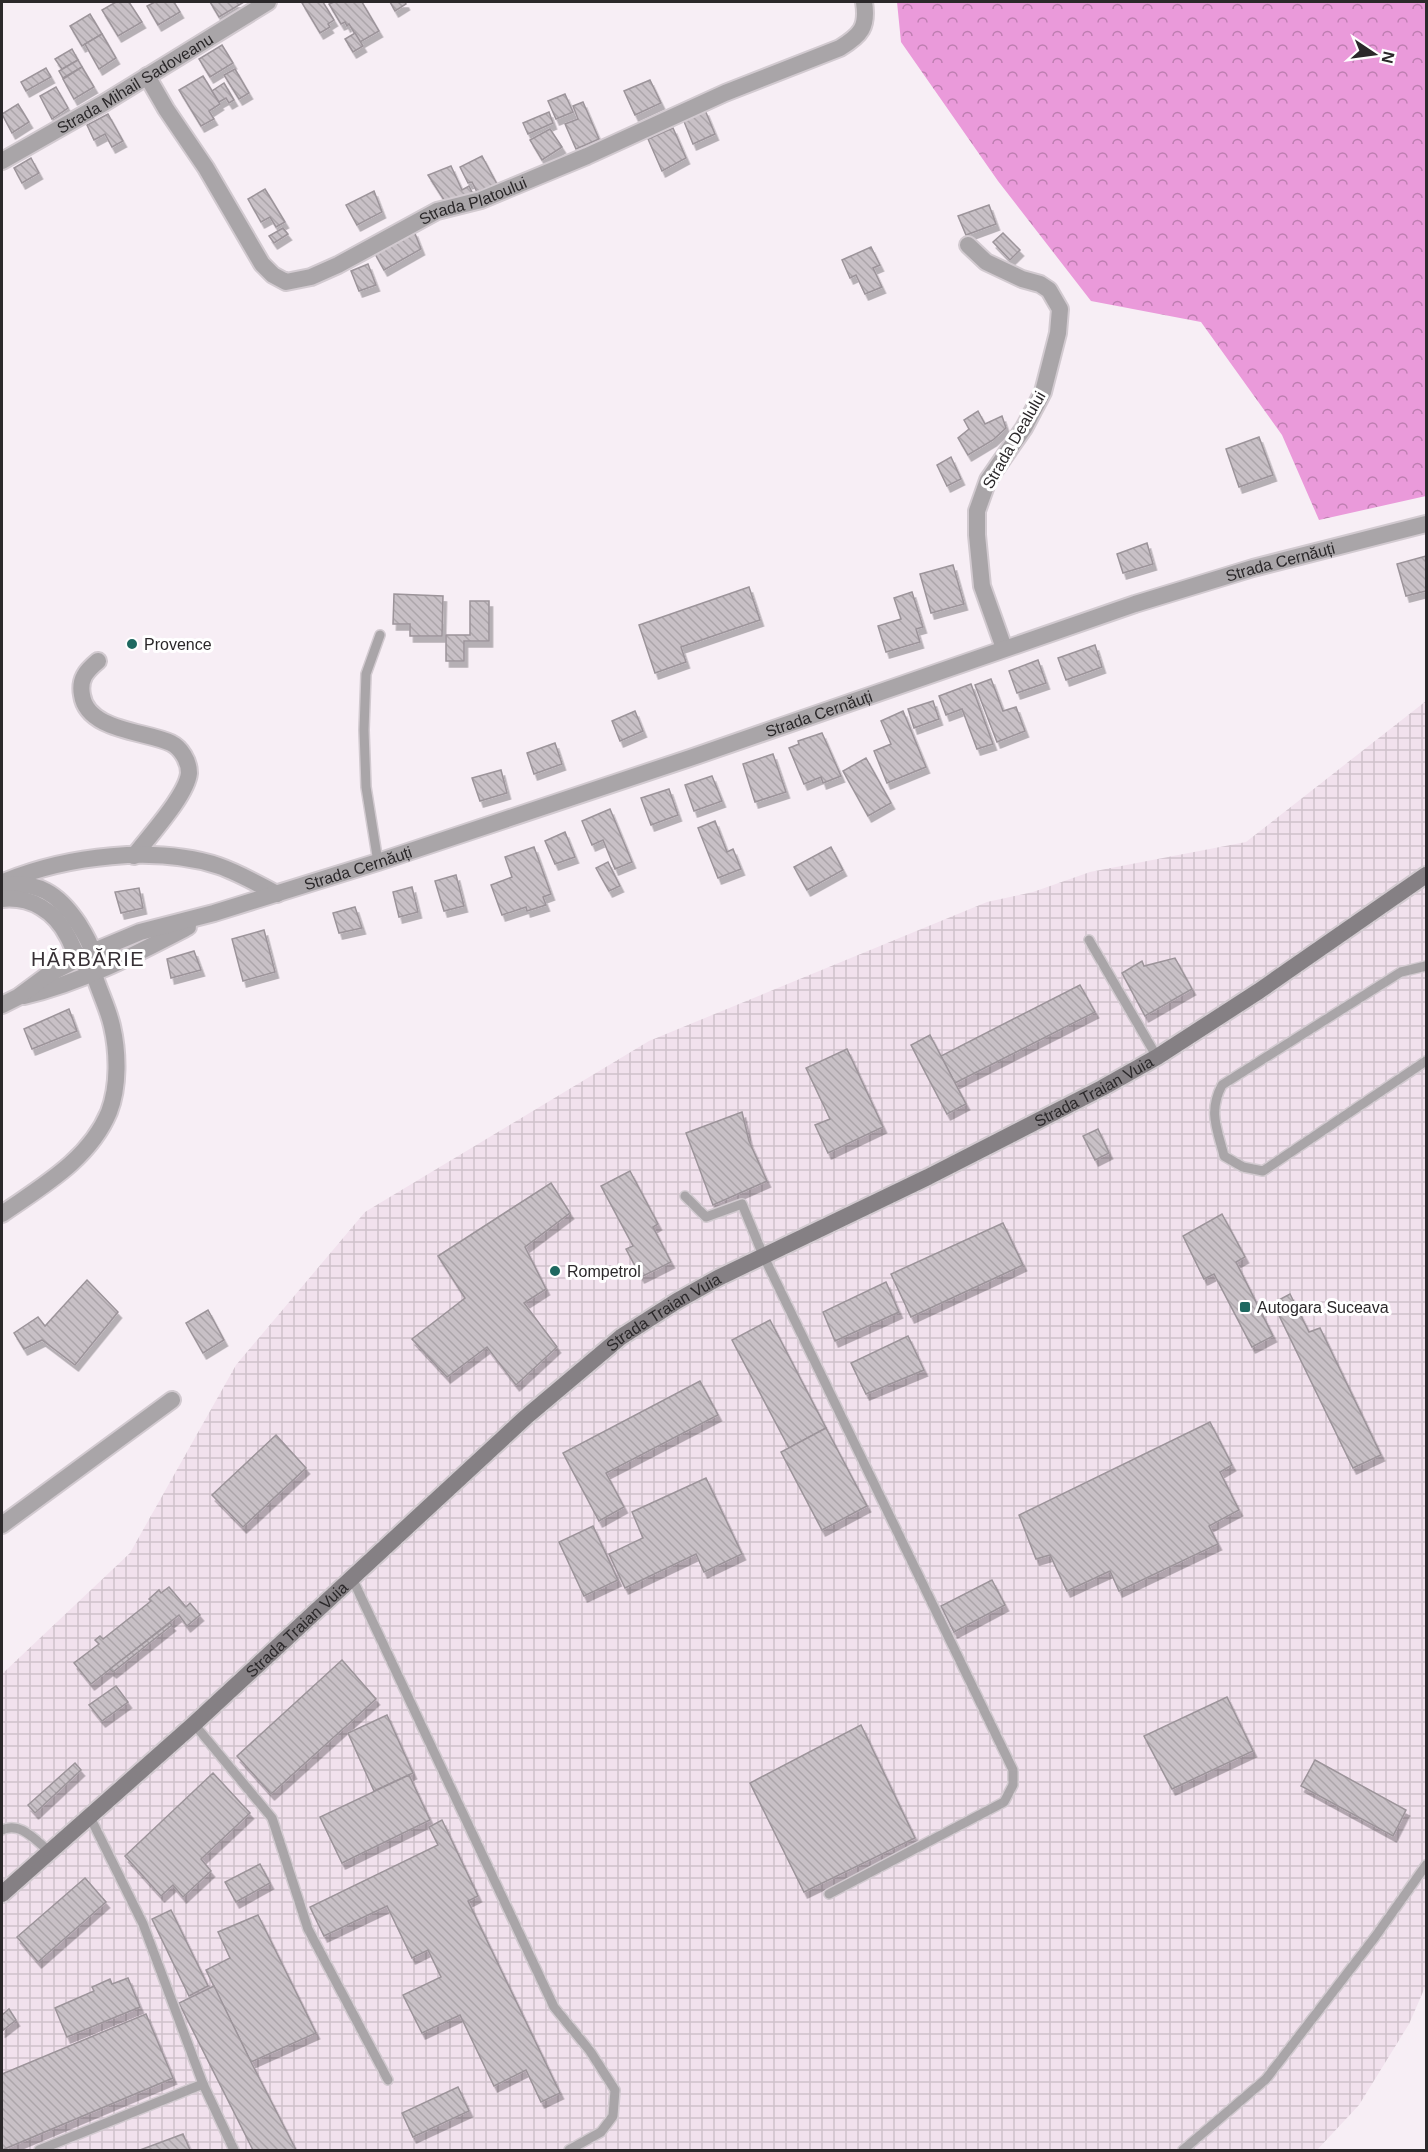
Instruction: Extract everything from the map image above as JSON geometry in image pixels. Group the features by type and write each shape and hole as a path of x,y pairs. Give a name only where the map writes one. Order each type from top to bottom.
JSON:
{"main road":[{"name":"Strada Traian Vuia","path":"2,1894 194,1724 526,1417 639,1324 763,1255 928,1177 1064,1109 1156,1057 1259,991 1426,875"}],"street":[{"name":"Strada Mihail Sadoveanu","path":"2,161 104,103 268,2"},
{"name":"Strada Platoului","path":"147,76 166,109 206,168 262,264 273,275 286,282 311,277 339,265 437,211 481,200 587,156 725,93 840,48 856,38 864,28 866,12 864,2"},
{"name":"Strada Dealului","path":"968,245 986,262 1022,279 1040,284 1049,290 1060,309 1058,333 1043,392 1024,428 988,480 977,511 982,586 1004,648"},
{"name":"Strada Cernăuți","path":"2,1005 18,997 49,974 140,932 214,913 378,862 690,758 1135,604 1253,567 1426,524"},
{"path":"98,661 85,672 82,682 83,700 89,710 99,719 122,729 173,744 187,760 189,770 187,784 178,799 134,856"},
{"path":"2,884 34,870 64,863 94,858 134,856 193,860 218,866 277,894"},
{"path":"2,884 31,885 54,894 68,908 74,917 85,956 112,1026 116,1051 116,1079 110,1110 97,1137 65,1169 2,1214"},
{"path":"2,899 13,898 32,902 46,910 58,920 68,937 85,956"},
{"name":"Strada Cernăuți","path":"18,997 56,989 146,948 214,913"},
{"path":"2,1525 172,1400"}],"lane":[{"path":"378,862 366,787 364,730 366,674 380,635"},
{"path":"1089,940 1156,1057"},
{"path":"1426,966 1401,972 1222,1085 1215,1098 1214,1114 1224,1156 1243,1167 1263,1171 1426,1061"},
{"path":"685,1196 706,1217 742,1204 763,1255 1013,1770 1013,1785 1005,1802 829,1894"},
{"path":"352,1578 554,2007 590,2051 615,2090 613,2116 601,2132 569,2151"},
{"path":"194,1724 272,1818 308,1929 388,2080"},
{"path":"90,1817 142,1924 203,2084 234,2151"},
{"path":"2,1830 8,1827 21,1829 49,1851"},
{"path":"1183,2151 1266,2079 1375,1937 1426,1865"},
{"path":"39,2151 203,2084"}],"shaded area":[{"path":"1426,701 1426,1985 1409,2024 1359,2105 1317,2150 2,2150 2,1674 130,1553 236,1365 365,1212 649,1041 987,902 1033,892 1090,872 1246,842"}],"green space":[{"path":"897,2 1426,2 1426,496 1319,520 1282,435 1201,322 1091,301 998,181 901,42"}],"building":[{"path":"116,2 129,2 142,22 118,36 102,10"},
{"path":"155,2 174,2 180,12 158,25 147,6"},
{"path":"210,2 244,2 219,17"},
{"path":"323,2 334,20 328,24 330,27 320,33 302,3"},
{"path":"362,2 379,31 360,42 349,24 347,26 345,22 341,24 329,4"},
{"path":"390,2 405,2 406,4 395,11"},
{"path":"90,14 102,34 82,46 70,26"},
{"path":"355,33 363,46 353,52 345,39"},
{"path":"102,34 116,58 99,69 85,44"},
{"path":"222,45 233,63 210,77 199,59"},
{"path":"72,49 78,60 62,69 55,59"},
{"path":"78,60 82,67 63,78 59,71"},
{"path":"82,67 94,87 74,99 63,79"},
{"path":"46,68 51,77 26,91 21,82"},
{"path":"235,69 249,93 239,99 224,75"},
{"path":"203,76 220,104 209,111 214,119 201,126 179,90"},
{"path":"650,80 661,103 635,115 624,91"},
{"path":"224,83 234,100 229,103 226,98 219,102 212,91"},
{"path":"56,87 68,108 52,119 40,96"},
{"path":"565,94 573,112 556,119 548,101"},
{"path":"583,102 599,139 576,149 565,124 578,119 573,106"},
{"path":"18,104 29,122 12,133 2,114"},
{"path":"705,110 715,134 693,144 683,119"},
{"path":"549,112 553,123 528,134 523,123"},
{"path":"108,114 123,141 112,147 105,134 94,140 87,125"},
{"path":"673,128 686,158 662,171 648,139"},
{"path":"550,129 562,147 542,160 530,140"},
{"path":"482,156 497,184 477,192 472,182 468,183 460,167"},
{"path":"31,158 39,173 22,183 14,168"},
{"path":"451,166 462,190 469,186 473,194 448,206 428,175"},
{"path":"265,189 285,222 276,227 270,217 261,222 248,199"},
{"path":"374,191 382,212 357,225 346,205"},
{"path":"989,205 996,224 966,235 958,216"},
{"path":"283,228 288,234 274,243 269,236"},
{"path":"414,231 421,249 384,270 374,252"},
{"path":"1003,233 1020,250 1010,260 993,242"},
{"path":"871,247 880,265 873,268 882,287 865,294 856,275 850,278 842,260"},
{"path":"368,264 376,285 359,291 351,271"},
{"path":"978,411 985,424 1002,416 1006,428 993,440 968,455 958,438 969,429 964,420"},
{"path":"1259,437 1273,475 1239,487 1226,449"},
{"path":"951,457 961,479 947,486 937,465"},
{"path":"1147,543 1153,564 1123,573 1117,554"},
{"path":"1426,556 1426,591 1406,596 1397,564"},
{"path":"953,565 964,604 931,613 920,574"},
{"path":"749,587 760,620 681,647 686,662 655,673 639,625"},
{"path":"912,592 923,627 916,629 920,642 886,652 878,626 901,619 894,598"},
{"path":"394,594 443,596 442,636 410,636 410,624 393,624"},
{"path":"470,601 489,601 489,641 464,641 464,661 446,661 446,635 470,635"},
{"path":"1095,645 1102,667 1066,680 1058,658"},
{"path":"1038,660 1046,683 1017,693 1009,671"},
{"path":"991,679 1003,711 1016,707 1025,731 997,742 975,685"},
{"path":"971,684 993,744 977,749 962,709 946,715 939,696"},
{"path":"933,701 939,719 914,728 908,709"},
{"path":"635,711 643,731 620,741 612,721"},
{"path":"903,711 926,767 887,783 874,751 891,744 881,721"},
{"path":"822,733 841,776 823,783 821,777 804,784 789,748 799,744 798,741"},
{"path":"555,743 562,764 534,774 527,753"},
{"path":"773,754 786,792 755,802 743,764"},
{"path":"866,758 891,803 868,816 843,771"},
{"path":"501,770 507,793 480,801 472,778"},
{"path":"712,776 722,801 694,811 685,785"},
{"path":"669,789 678,815 651,825 641,798"},
{"path":"610,809 632,862 615,869 603,840 592,845 582,821"},
{"path":"715,821 727,852 733,849 741,869 718,878 698,828"},
{"path":"565,832 575,857 555,864 545,841"},
{"path":"534,847 551,894 543,897 546,905 527,911 526,907 502,915 491,885 512,877 505,857"},
{"path":"831,847 843,870 807,890 794,867"},
{"path":"608,862 620,886 609,891 596,868"},
{"path":"456,875 464,906 444,911 435,881"},
{"path":"412,887 418,912 399,917 393,892"},
{"path":"139,888 143,908 121,913 115,892"},
{"path":"355,907 362,928 339,933 333,913"},
{"path":"264,930 275,972 243,981 232,939"},
{"path":"194,951 201,970 171,978 167,959"},
{"path":"1175,958 1192,989 1145,1016 1122,973 1142,961 1144,966"},
{"path":"1080,985 1095,1012 955,1083 941,1056"},
{"path":"69,1009 77,1031 32,1049 24,1029"},
{"path":"930,1035 966,1104 947,1114 911,1045"},
{"path":"847,1049 883,1127 828,1153 815,1125 830,1119 806,1068"},
{"path":"742,1112 749,1141 767,1181 713,1205 686,1133"},
{"path":"1098,1129 1109,1153 1095,1160 1083,1136"},
{"path":"630,1171 658,1224 653,1227 671,1262 641,1277 626,1249 633,1246 601,1186"},
{"path":"551,1183 570,1213 525,1247 546,1289 524,1303 557,1347 516,1385 487,1347 447,1377 412,1339 465,1298 438,1256"},
{"name":"Autogara Suceava","path":"1222,1214 1245,1257 1236,1262 1273,1336 1252,1347 1214,1274 1204,1279 1183,1236"},
{"path":"1003,1223 1023,1265 911,1317 891,1274"},
{"path":"87,1280 118,1312 75,1365 42,1340 24,1349 14,1333 38,1317 45,1326"},
{"path":"886,1282 899,1312 835,1341 823,1312"},
{"path":"1290,1294 1309,1332 1320,1328 1381,1455 1353,1468 1273,1303"},
{"path":"208,1310 224,1340 203,1353 186,1323"},
{"path":"770,1320 826,1428 789,1448 732,1340"},
{"path":"908,1336 924,1370 866,1394 851,1363"},
{"path":"700,1381 718,1415 606,1473 624,1507 599,1521 563,1453"},
{"path":"1210,1422 1232,1465 1220,1472 1239,1510 1209,1526 1218,1544 1119,1591 1110,1571 1067,1591 1050,1555 1036,1559 1019,1515"},
{"path":"826,1428 867,1506 822,1530 781,1452"},
{"path":"276,1435 306,1468 243,1527 212,1495"},
{"path":"706,1478 742,1554 704,1572 696,1554 625,1588 609,1554 643,1538 632,1512"},
{"path":"593,1526 618,1580 584,1596 559,1542"},
{"path":"992,1580 1005,1605 954,1632 941,1606"},
{"path":"169,1587 186,1607 190,1603 200,1615 187,1626 179,1615 91,1684 74,1663 99,1644 95,1640 100,1636 103,1639 151,1601 149,1599 159,1590 161,1593"},
{"path":"170,1623 172,1625 113,1672 110,1669"},
{"path":"342,1660 376,1699 271,1794 237,1756"},
{"path":"116,1686 128,1702 102,1721 89,1705"},
{"path":"1227,1697 1253,1751 1172,1789 1144,1736"},
{"path":"387,1715 413,1773 374,1791 348,1733"},
{"path":"861,1725 915,1838 804,1892 750,1783"},
{"path":"1315,1760 1406,1810 1393,1836 1301,1786"},
{"path":"75,1763 81,1770 35,1813 28,1805"},
{"path":"213,1773 250,1813 201,1859 211,1871 183,1897 173,1885 161,1896 125,1856"},
{"path":"409,1775 430,1820 342,1863 320,1817"},
{"path":"442,1820 478,1896 468,1901 560,2093 541,2102 526,2070 494,2086 460,2015 422,2033 403,1995 441,1977 428,1950 412,1958 387,1906 324,1936 310,1907 438,1845 429,1827"},
{"path":"260,1864 270,1883 236,1902 225,1882"},
{"path":"85,1878 106,1902 38,1962 17,1937"},
{"path":"171,1910 208,1986 189,1996 152,1919"},
{"path":"258,1915 316,2033 251,2062 206,1970 230,1958 218,1932"},
{"path":"128,1978 140,2007 67,2037 55,2008 94,1991 92,1987 110,1979 112,1984"},
{"path":"214,1986 296,2150 253,2150 179,2003"},
{"path":"9,2009 16,2020 2,2031 2,2015"},
{"path":"146,2014 173,2078 2,2150 2,2074"},
{"path":"458,2087 469,2111 413,2137 402,2113"},
{"path":"183,2134 190,2150 140,2150"}],"place":[{"name":"Provence","path":"132,644"},
{"name":"Rompetrol","path":"555,1271"},
{"name":"Autogara Suceava","path":"1245,1307"}],"district":[{"name":"HĂRBĂRIE","path":"88,959"}]}
